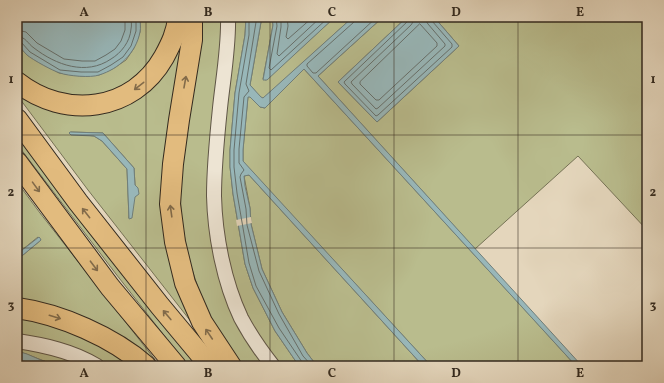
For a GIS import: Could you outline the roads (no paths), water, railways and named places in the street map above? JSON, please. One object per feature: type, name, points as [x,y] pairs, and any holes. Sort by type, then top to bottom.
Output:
[{"type":"highway","points":[[17,82],[33,94],[49,101],[65,105],[94,105],[124,96],[138,87],[159,66],[173,39],[178,17]]},
{"type":"highway","points":[[192,17],[192,40],[173,164],[170,204],[175,242],[185,283],[202,322],[231,366]]},
{"type":"highway","points":[[17,119],[78,202],[160,306],[210,366]]},
{"type":"highway","points":[[17,162],[110,287],[176,366]]},
{"type":"highway","points":[[17,308],[58,317],[95,332],[135,356],[146,366]]},
{"type":"street","points":[[228,17],[228,36],[215,168],[214,197],[217,225],[228,284],[235,303],[248,331],[273,366]]},
{"type":"street","points":[[17,341],[58,350],[77,356],[97,366]]},
{"type":"water","points":[[17,17],[140,17],[140,30],[138,40],[131,53],[113,69],[95,76],[74,76],[53,70],[27,55],[17,44]]},
{"type":"water","points":[[246,17],[260,17],[261,22],[250,85],[263,98],[353,17],[383,17],[318,76],[582,366],[576,366],[304,69],[265,108],[260,107],[250,97],[248,97],[243,161],[431,366],[423,366],[249,175],[244,176],[250,208],[251,224],[262,269],[282,312],[307,353],[317,366],[299,366],[275,331],[253,288],[245,264],[233,194],[230,150],[235,93],[245,35]]},
{"type":"water","points":[[272,17],[335,17],[267,80],[263,80],[273,25]]},
{"type":"water","points":[[407,17],[434,17],[459,46],[377,122],[338,82]]},
{"type":"water","points":[[69,133],[103,133],[134,168],[135,185],[138,188],[139,194],[135,197],[132,218],[129,219],[127,169],[102,141],[94,136],[71,135]]},
{"type":"water","points":[[39,237],[41,240],[17,260],[17,254]]},
{"type":"water","points":[[17,351],[60,366],[41,366],[34,363],[17,360]]}]
